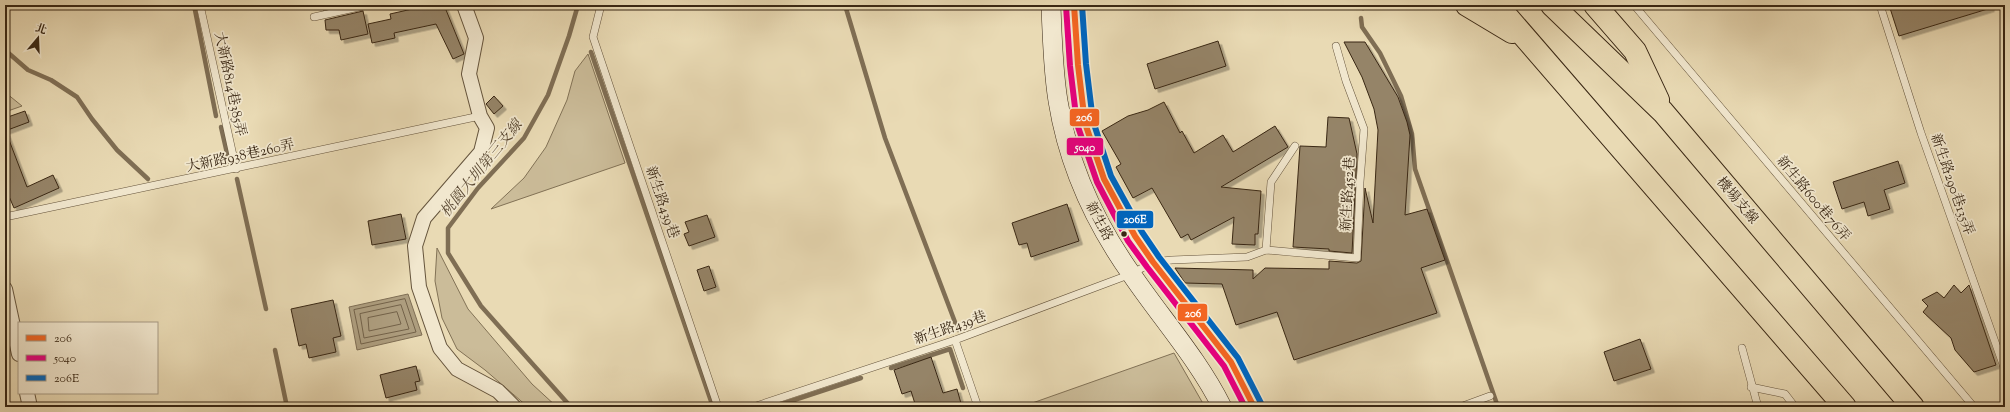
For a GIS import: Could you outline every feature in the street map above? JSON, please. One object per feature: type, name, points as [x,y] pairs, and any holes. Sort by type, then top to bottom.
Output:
[{"type":"highway","points":[[1467,5],[1530,43]]},
{"type":"highway","points":[[1497,5],[1845,407]]},
{"type":"highway","name":"機場支線","points":[[1552,5],[1663,112],[1913,407]]},
{"type":"highway","points":[[1595,5],[1635,52],[1663,112]]},
{"type":"main road","name":"新生路","points":[[1051,5],[1058,101],[1071,160],[1097,221],[1131,274],[1208,379],[1222,407]]},
{"type":"main road","name":"新生路","points":[[1074,5],[1078,66],[1085,123],[1104,179],[1135,236],[1153,262],[1231,362],[1254,407]]},
{"type":"street","points":[[464,5],[476,38],[469,74],[480,116],[487,128],[480,152],[424,218],[415,246],[419,287],[440,348],[457,369],[498,391],[514,407]]},
{"type":"street","points":[[5,289],[18,349]]},
{"type":"street","points":[[27,394],[30,407]]},
{"type":"lane","name":"大新路814巷385弄","points":[[200,5],[236,169]]},
{"type":"lane","points":[[314,17],[368,5]]},
{"type":"lane","name":"新生路439巷","points":[[601,5],[593,36],[718,407]]},
{"type":"lane","name":"新生路600巷76弄","points":[[1634,5],[1974,407]]},
{"type":"lane","name":"新生路290巷135弄","points":[[1880,5],[1921,133],[2005,370]]},
{"type":"lane","name":"新生路452巷","points":[[1153,262],[1247,258],[1266,250],[1357,258],[1364,129],[1346,81],[1336,46]]},
{"type":"lane","name":"大新路938巷260弄","points":[[5,217],[480,116]]},
{"type":"lane","points":[[1266,250],[1271,182],[1295,146]]},
{"type":"lane","name":"新生路439巷","points":[[753,407],[955,340],[1131,274],[1153,262]]},
{"type":"lane","points":[[955,340],[978,407]]},
{"type":"lane","points":[[1742,348],[1751,387],[1758,407]]},
{"type":"lane","points":[[1751,387],[1784,394],[1795,407]]},
{"type":"lane","points":[[1460,407],[1490,396]]},
{"type":"shaded area","points":[[588,54],[625,163],[491,209],[524,178],[546,147],[567,100],[575,71]]},
{"type":"shaded area","points":[[6,93],[22,106],[5,112]]},
{"type":"shaded area","points":[[437,248],[468,309],[532,384],[557,407],[528,407],[485,370],[457,349],[442,318],[435,281]]},
{"type":"shaded area","points":[[1174,353],[1205,407],[1021,407]]},
{"type":"water","points":[[408,294],[422,335],[357,350],[349,307]]},
{"type":"building","points":[[322,5],[345,5],[323,10]]},
{"type":"building","points":[[430,5],[444,5],[464,54],[453,59],[436,24],[394,33],[395,38],[372,43],[368,24],[391,19],[390,14]]},
{"type":"building","points":[[1889,5],[1990,5],[1991,8],[1899,36]]},
{"type":"building","points":[[363,11],[368,34],[341,40],[339,30],[326,30],[325,20]]},
{"type":"building","points":[[1218,41],[1226,66],[1155,89],[1147,64]]},
{"type":"building","points":[[1344,42],[1365,42],[1398,97],[1407,122],[1410,135],[1405,215],[1427,209],[1445,260],[1421,268],[1437,313],[1294,360],[1277,312],[1236,325],[1222,284],[1185,283],[1175,268],[1253,270],[1253,279],[1265,268],[1329,269],[1329,261],[1357,263],[1361,261],[1365,188],[1373,223],[1378,130],[1374,109],[1362,77]]},
{"type":"building","points":[[494,96],[503,106],[494,114],[486,104]]},
{"type":"building","points":[[1164,102],[1180,133],[1182,131],[1194,153],[1223,135],[1233,152],[1275,126],[1288,147],[1221,187],[1261,191],[1258,234],[1255,234],[1255,245],[1232,244],[1234,217],[1191,240],[1188,234],[1181,238],[1152,188],[1133,198],[1116,167],[1121,164],[1102,131],[1128,116],[1148,110]]},
{"type":"building","points":[[25,111],[29,122],[5,131],[5,118]]},
{"type":"building","points":[[1328,117],[1349,118],[1357,154],[1352,253],[1329,251],[1329,249],[1293,247],[1300,146],[1326,147]]},
{"type":"building","points":[[6,132],[27,187],[53,175],[59,188],[14,208],[5,187]]},
{"type":"building","points":[[1898,161],[1905,183],[1884,190],[1890,209],[1868,216],[1864,202],[1842,209],[1833,182]]},
{"type":"building","points":[[1067,204],[1079,241],[1031,257],[1027,243],[1019,245],[1012,223]]},
{"type":"building","points":[[401,214],[406,239],[372,245],[368,221]]},
{"type":"building","points":[[707,215],[715,237],[689,246],[684,234],[689,232],[685,222]]},
{"type":"building","points":[[709,266],[716,287],[704,291],[697,270]]},
{"type":"building","points":[[1954,285],[1961,293],[1969,285],[1996,365],[1974,372],[1955,350],[1951,338],[1923,312],[1928,306],[1922,300],[1937,292],[1944,298]]},
{"type":"building","points":[[333,300],[341,336],[333,338],[336,352],[309,358],[306,344],[299,346],[291,309]]},
{"type":"building","points":[[1640,339],[1651,369],[1614,381],[1604,352]]},
{"type":"building","points":[[931,357],[943,393],[957,389],[962,407],[916,407],[911,391],[902,394],[894,370]]},
{"type":"building","points":[[416,366],[420,381],[415,382],[417,390],[386,398],[380,375]]},
{"type":"waterway","points":[[194,5],[216,116]]},
{"type":"waterway","name":"桃園大圳第三支線","points":[[571,407],[481,306],[448,253],[448,228],[478,188],[524,138],[548,95],[569,36],[578,5]]},
{"type":"waterway","points":[[845,5],[885,138],[958,330]]},
{"type":"waterway","points":[[1361,18],[1362,27],[1380,53],[1401,96],[1412,134],[1415,169],[1498,407]]},
{"type":"waterway","points":[[5,50],[28,70],[51,80],[77,97],[92,119],[117,150],[148,179]]},
{"type":"waterway","points":[[591,52],[713,407]]},
{"type":"waterway","points":[[221,127],[229,162]]},
{"type":"waterway","points":[[237,179],[266,309]]},
{"type":"waterway","points":[[891,368],[950,349],[963,388]]},
{"type":"waterway","points":[[275,350],[287,407]]},
{"type":"waterway","points":[[773,407],[861,378]]},
{"type":"transit line","name":"206","points":[[1074,5],[1078,65],[1085,123],[1104,179],[1135,236],[1153,262],[1231,362],[1254,407]]},
{"type":"transit line","name":"206E","points":[[1082,5],[1086,64],[1093,121],[1111,176],[1142,232],[1159,257],[1238,358],[1261,403]]},
{"type":"transit line","name":"5040","points":[[1066,6],[1070,66],[1077,124],[1097,182],[1128,241],[1224,366],[1245,407]]}]
